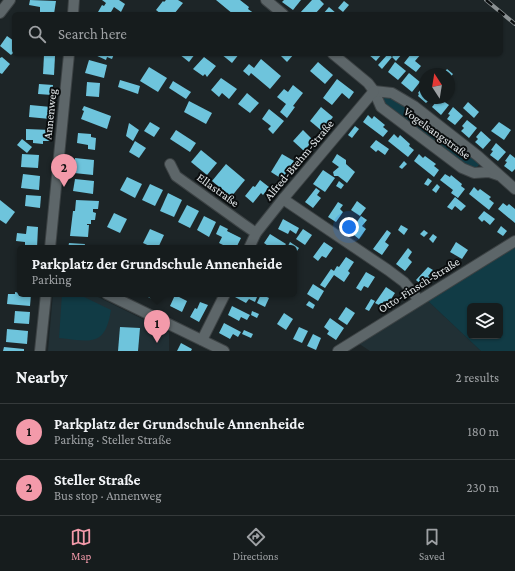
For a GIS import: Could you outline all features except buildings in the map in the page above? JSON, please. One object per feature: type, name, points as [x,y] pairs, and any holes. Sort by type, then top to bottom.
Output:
[{"type":"street","points":[[0,13],[10,0]]},
{"type":"street","points":[[73,12],[74,0]]},
{"type":"street","points":[[266,0],[281,12]]},
{"type":"street","name":"Annenweg","points":[[50,245],[69,56]]},
{"type":"street","name":"Vogelsangstraße","points":[[335,56],[368,83],[374,90],[381,108],[462,168],[474,173],[489,172],[498,175]]},
{"type":"street","name":"Vogelsangstraße","points":[[374,90],[392,92],[414,106],[478,156],[515,190]]},
{"type":"street","name":"Alfred-Brehm-Straße","points":[[250,245],[256,233],[283,199],[374,90]]},
{"type":"street","name":"Ellastraße","points":[[170,164],[176,176],[256,233]]},
{"type":"street","points":[[283,199],[388,270],[404,282],[418,300]]},
{"type":"street","name":"Otto-Finsch-Straße","points":[[338,351],[515,241]]},
{"type":"street","points":[[40,351],[46,297]]},
{"type":"street","points":[[113,297],[224,351]]},
{"type":"street","points":[[202,340],[224,297]]},
{"type":"shaded area","points":[[387,95],[419,114],[478,160],[479,165],[475,169],[471,170],[382,101]]},
{"type":"shaded area","points":[[515,247],[515,351],[481,351],[468,339],[503,339],[503,303],[467,303],[467,338],[428,301]]},
{"type":"shaded area","points":[[53,297],[98,297],[169,332],[169,351],[48,351]]},
{"type":"shaded area","points":[[62,297],[84,297],[111,310],[105,331],[100,336],[87,340],[59,338]]},
{"type":"shaded area","points":[[428,301],[481,351],[370,351],[358,343]]},
{"type":"railway","points":[[486,0],[500,12]]},
{"type":"railway","points":[[503,14],[515,24]]},
{"type":"place","name":"Steller Straße","points":[[64,187]]},
{"type":"place","name":"Parkplatz der Grundschule Annenheide","points":[[157,343]]}]
